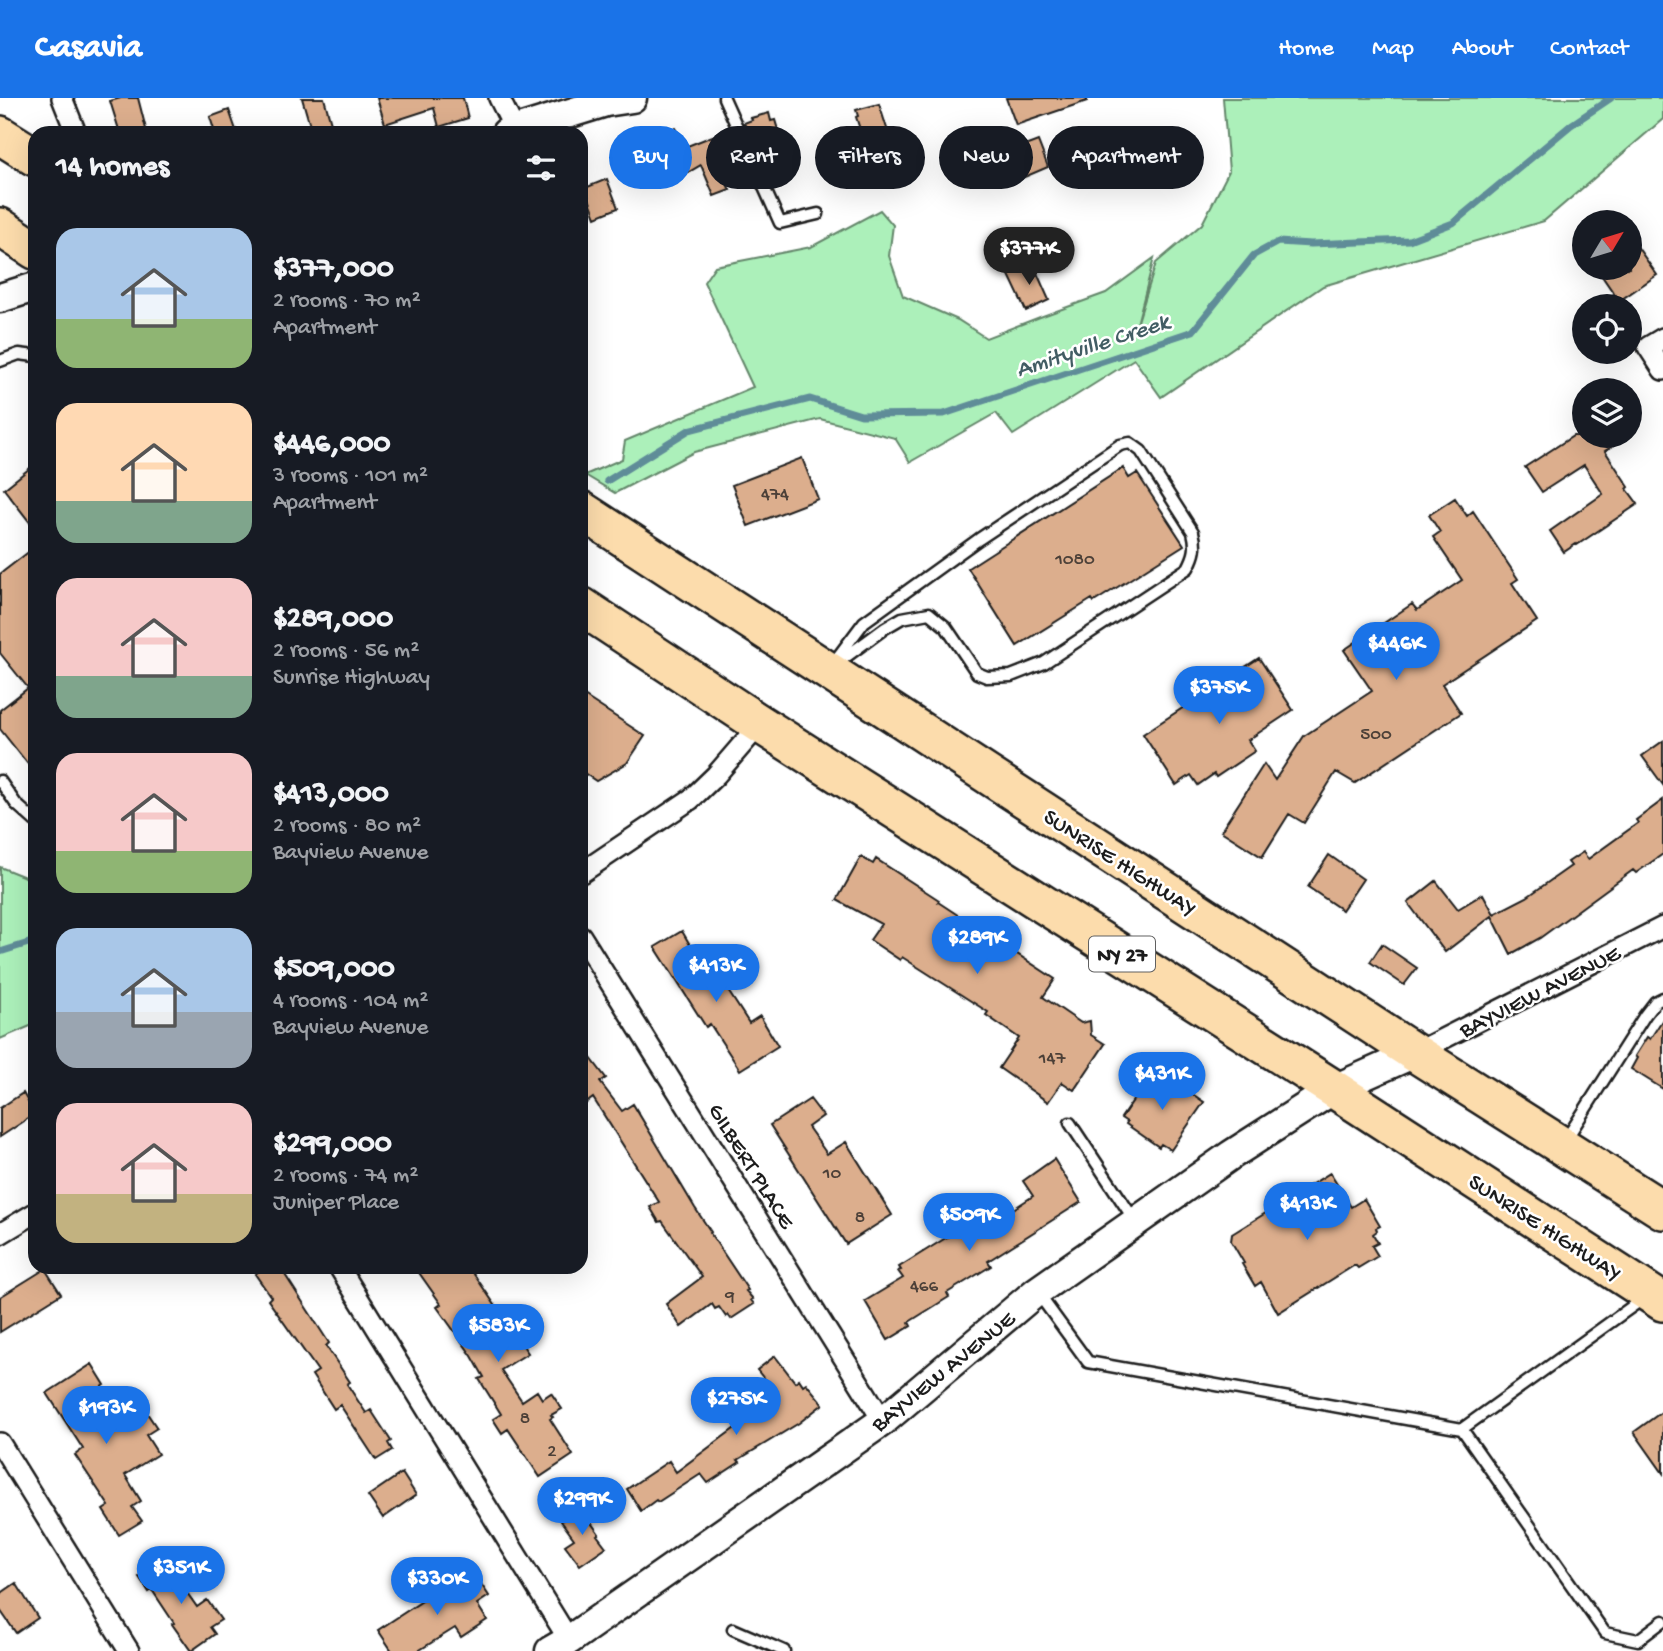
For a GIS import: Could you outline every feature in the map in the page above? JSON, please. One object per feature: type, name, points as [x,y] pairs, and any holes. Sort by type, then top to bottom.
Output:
[{"type":"highway","points":[[0,135],[28,153]]},
{"type":"highway","points":[[0,228],[28,246]]},
{"type":"highway","name":"SUNRISE HIGHWAY","points":[[588,515],[1415,1053],[1663,1210]]},
{"type":"highway","name":"SUNRISE HIGHWAY","points":[[588,611],[760,724],[1657,1298]]},
{"type":"street","points":[[62,98],[73,126]]},
{"type":"street","points":[[499,98],[509,126]]},
{"type":"street","points":[[530,126],[606,102],[632,98]]},
{"type":"street","points":[[0,298],[28,289]]},
{"type":"street","points":[[1663,338],[1648,346],[1663,370]]},
{"type":"street","points":[[588,868],[691,799],[716,775],[760,724]]},
{"type":"street","name":"BAYVIEW AVENUE","points":[[559,1646],[883,1420],[1036,1292],[1231,1155],[1334,1089],[1415,1053],[1663,928]]},
{"type":"street","name":"GILBERT PLACE","points":[[588,947],[883,1420]]},
{"type":"street","points":[[0,1234],[28,1217]]},
{"type":"street","points":[[343,1274],[559,1646]]},
{"type":"street","points":[[0,1443],[130,1651]]},
{"type":"lane","points":[[724,98],[780,223],[818,214]]},
{"type":"lane","points":[[0,361],[19,355],[28,356]]},
{"type":"lane","points":[[1129,443],[1141,451],[1193,532],[1196,544],[1194,557],[1188,568],[1044,663],[1011,676],[987,677],[976,673],[946,627],[929,613],[902,618],[828,670],[864,622],[979,539],[1121,445],[1129,443]]},
{"type":"lane","points":[[0,781],[16,804],[28,815]]},
{"type":"lane","points":[[1563,1145],[1645,1015],[1655,1002],[1663,998]]},
{"type":"lane","points":[[1070,1123],[1136,1222]]},
{"type":"lane","points":[[1036,1292],[1088,1362],[1462,1429],[1657,1298]]},
{"type":"lane","points":[[1462,1429],[1605,1633],[1638,1640],[1663,1621]]},
{"type":"lane","points":[[733,1629],[784,1651]]},
{"type":"green space","points":[[1223,98],[1663,98],[1663,119],[1544,221],[1323,286],[1161,397],[1134,359],[1013,435],[996,413],[910,462],[895,438],[820,419],[694,452],[615,493],[588,477],[588,474],[622,459],[625,441],[753,387],[704,282],[715,266],[811,247],[880,210],[893,225],[889,256],[903,296],[958,320],[986,338],[1106,293],[1154,258],[1136,328],[1156,263],[1202,224],[1229,171]]},
{"type":"green space","points":[[0,867],[28,878],[28,1027],[0,1039]]},
{"type":"building","points":[[138,98],[145,126],[118,126],[110,101]]},
{"type":"building","points":[[302,98],[324,98],[331,123],[310,126]]},
{"type":"building","points":[[377,98],[463,98],[468,118],[439,126],[434,108],[385,124]]},
{"type":"building","points":[[1006,98],[1087,98],[1087,101],[1016,125]]},
{"type":"building","points":[[879,104],[886,126],[859,126],[856,110]]},
{"type":"building","points":[[229,110],[235,126],[213,126],[210,117]]},
{"type":"building","points":[[769,113],[771,121],[775,120],[777,126],[745,126],[744,123],[752,120],[751,118]]},
{"type":"building","points":[[706,139],[706,177],[701,165],[692,170],[692,144]]},
{"type":"building","points":[[1038,141],[1047,167],[1033,173],[1033,143]]},
{"type":"building","points":[[607,179],[618,208],[596,217],[588,196],[588,187]]},
{"type":"building","points":[[711,189],[730,190],[714,196]]},
{"type":"building","points":[[1642,254],[1657,275],[1629,294],[1614,294],[1605,280],[1642,280]]},
{"type":"building","points":[[1033,264],[1049,300],[1026,311],[1009,275]]},
{"type":"building","points":[[1572,437],[1572,448],[1609,448],[1605,451],[1638,504],[1564,552],[1550,531],[1603,494],[1584,465],[1542,492],[1525,467]]},
{"type":"building","points":[[802,458],[818,499],[748,526],[732,485]]},
{"type":"building","points":[[1123,468],[1129,478],[1137,473],[1184,545],[1094,602],[1092,599],[1017,646],[968,568]]},
{"type":"building","points":[[28,470],[28,520],[4,489]]},
{"type":"building","points":[[1455,498],[1467,516],[1473,511],[1518,579],[1512,583],[1537,621],[1442,684],[1461,713],[1355,783],[1336,772],[1304,823],[1289,814],[1262,857],[1221,831],[1264,764],[1275,780],[1304,736],[1372,691],[1344,650],[1412,604],[1417,610],[1462,580],[1433,537],[1440,532],[1429,515]]},
{"type":"building","points":[[28,552],[28,688],[0,653],[0,574]]},
{"type":"building","points":[[1259,658],[1293,710],[1248,740],[1255,751],[1216,777],[1214,774],[1198,785],[1191,775],[1176,785],[1143,734]]},
{"type":"building","points":[[28,688],[28,764],[0,729],[0,710]]},
{"type":"building","points":[[588,699],[645,736],[627,763],[596,781],[588,776]]},
{"type":"building","points":[[1663,741],[1663,785],[1642,756]]},
{"type":"building","points":[[1663,800],[1663,854],[1636,873],[1633,870],[1540,938],[1511,954],[1492,916],[1445,952],[1408,903],[1436,881],[1458,909],[1483,894],[1494,914],[1527,897],[1571,866],[1568,862],[1583,852],[1588,859],[1638,823],[1636,820]]},
{"type":"building","points":[[1329,855],[1363,879],[1342,910],[1308,887]]},
{"type":"building","points":[[861,857],[873,864],[876,859],[1055,979],[1043,997],[1081,1023],[1090,1021],[1091,1035],[1105,1044],[1074,1090],[1062,1082],[1048,1102],[999,1068],[1019,1038],[986,1015],[988,1012],[902,957],[900,960],[870,940],[881,924],[837,900]]},
{"type":"building","points":[[682,931],[715,988],[723,983],[749,1023],[760,1016],[778,1046],[740,1070],[710,1024],[706,1027],[655,947]]},
{"type":"building","points":[[1382,944],[1417,968],[1404,985],[1370,962]]},
{"type":"building","points":[[1663,1019],[1663,1089],[1631,1069],[1637,1058],[1635,1056],[1647,1037],[1650,1039]]},
{"type":"building","points":[[588,1054],[606,1078],[600,1082],[622,1111],[633,1104],[710,1233],[748,1290],[746,1291],[754,1304],[731,1319],[712,1304],[681,1327],[666,1304],[702,1277],[662,1221],[659,1222],[650,1207],[659,1202],[593,1098],[588,1102]]},
{"type":"building","points":[[1151,1074],[1178,1093],[1182,1087],[1204,1102],[1171,1150],[1161,1144],[1159,1147],[1121,1118]]},
{"type":"building","points":[[23,1093],[28,1102],[28,1119],[0,1137],[0,1108]]},
{"type":"building","points":[[810,1099],[823,1116],[808,1127],[827,1154],[846,1142],[892,1215],[846,1244],[770,1125]]},
{"type":"building","points":[[1054,1159],[1081,1202],[988,1261],[991,1266],[947,1293],[949,1297],[909,1322],[911,1326],[888,1340],[865,1301],[903,1278],[898,1271],[901,1270],[899,1267],[965,1226],[972,1236],[1033,1196],[1023,1181]]},
{"type":"building","points":[[1330,1173],[1351,1207],[1364,1199],[1380,1226],[1373,1234],[1378,1243],[1372,1246],[1378,1256],[1358,1268],[1355,1265],[1278,1313],[1261,1282],[1255,1286],[1242,1264],[1244,1263],[1231,1241],[1232,1234]]},
{"type":"building","points":[[37,1274],[48,1274],[61,1294],[0,1332],[0,1297]]},
{"type":"building","points":[[255,1274],[285,1274],[329,1343],[326,1346],[350,1382],[347,1384],[366,1413],[371,1410],[391,1441],[388,1443],[392,1450],[376,1460],[340,1405],[334,1409],[312,1375],[318,1371],[268,1300],[271,1297]]},
{"type":"building","points":[[420,1274],[474,1274],[528,1353],[501,1370],[522,1401],[537,1391],[542,1399],[551,1393],[562,1409],[551,1415],[553,1417],[550,1419],[573,1455],[540,1477],[508,1429],[502,1433],[493,1419],[501,1414],[479,1379],[484,1377],[472,1356],[437,1307],[441,1304]]},
{"type":"building","points":[[775,1356],[795,1382],[799,1379],[803,1385],[806,1383],[823,1404],[708,1483],[701,1474],[641,1511],[627,1489],[669,1461],[676,1472],[739,1425],[736,1421],[777,1395],[757,1370]]},
{"type":"building","points":[[92,1364],[105,1385],[88,1396],[111,1431],[145,1410],[157,1428],[146,1435],[158,1454],[125,1475],[141,1501],[132,1507],[142,1521],[119,1535],[103,1510],[109,1506],[75,1455],[83,1449],[47,1393]]},
{"type":"building","points":[[1663,1411],[1663,1473],[1634,1432]]},
{"type":"building","points":[[402,1473],[416,1495],[383,1518],[368,1496]]},
{"type":"building","points":[[580,1507],[606,1547],[580,1565],[565,1545],[574,1539],[561,1521]]},
{"type":"building","points":[[164,1560],[197,1607],[207,1600],[221,1620],[210,1627],[215,1634],[191,1651],[152,1590],[149,1592],[139,1577]]},
{"type":"building","points":[[459,1577],[465,1586],[477,1578],[489,1596],[477,1604],[487,1620],[461,1637],[455,1628],[418,1651],[392,1651],[378,1630]]},
{"type":"building","points":[[16,1583],[38,1618],[16,1633],[0,1610],[0,1594]]},
{"type":"waterway","name":"Amityville Creek","points":[[607,481],[689,430],[810,399],[861,415],[944,414],[1193,331],[1254,255],[1278,242],[1311,244],[1409,240],[1453,223],[1571,125],[1611,98]]},
{"type":"waterway","name":"Amityville Creek","points":[[0,952],[28,943]]}]
